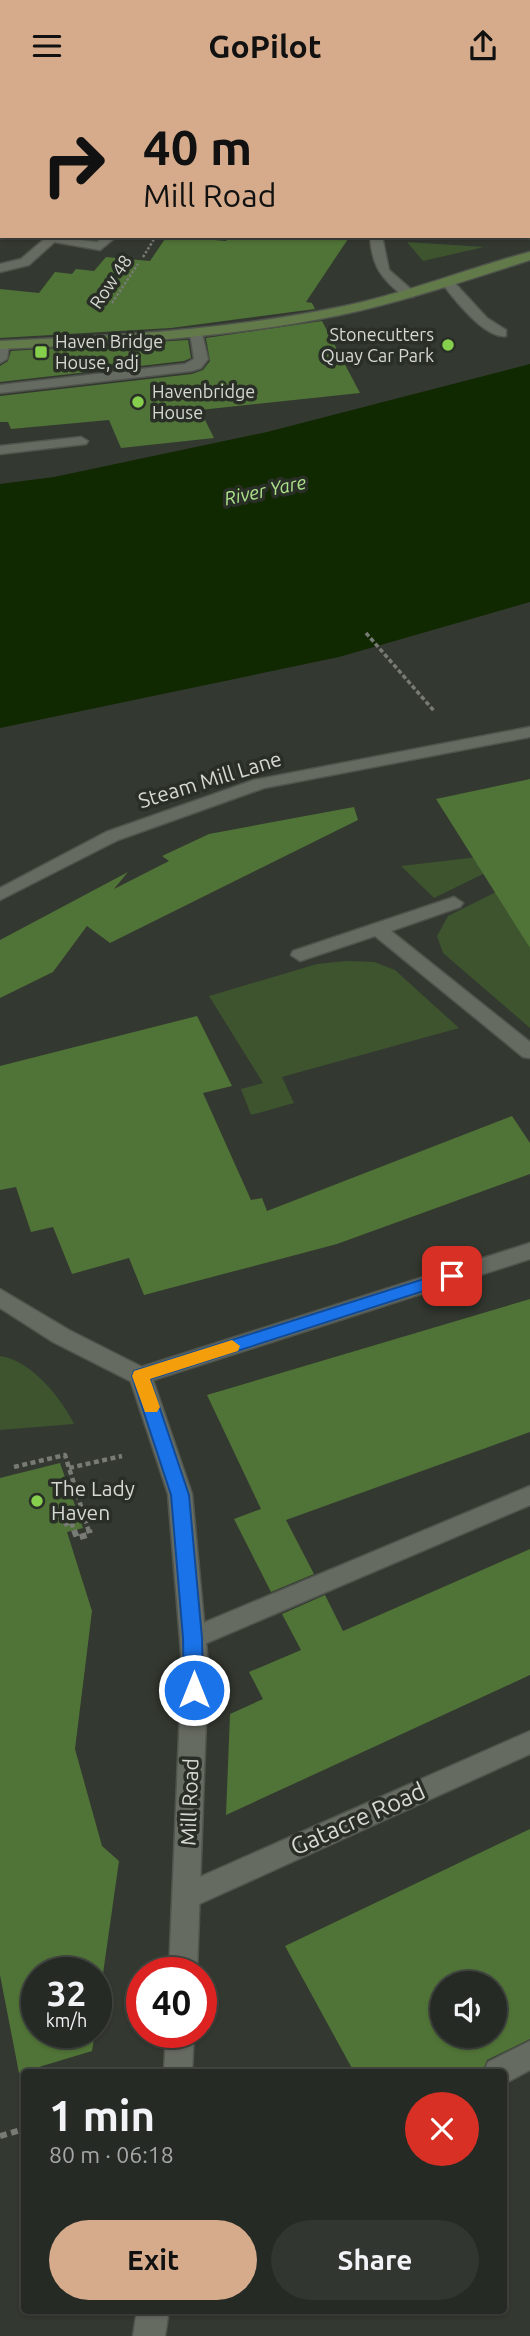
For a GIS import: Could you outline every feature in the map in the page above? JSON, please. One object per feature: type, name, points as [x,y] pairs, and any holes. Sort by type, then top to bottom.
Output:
[{"type":"main road","points":[[1,350],[196,333],[316,316],[409,294],[530,256]]},
{"type":"main road","points":[[475,274],[530,266]]},
{"type":"street","points":[[0,268],[25,262],[53,238]]},
{"type":"street","points":[[59,238],[100,246],[109,238]]},
{"type":"street","points":[[376,238],[377,260],[385,277],[409,294]]},
{"type":"street","points":[[448,283],[482,321],[502,333]]},
{"type":"street","points":[[0,389],[187,368],[196,365],[201,359],[196,333]]},
{"type":"street","points":[[0,450],[80,441]]},
{"type":"street","name":"Steam Mill Lane","points":[[0,895],[112,836],[260,784],[530,732]]},
{"type":"street","points":[[300,955],[454,903]]},
{"type":"street","points":[[378,929],[530,1052]]},
{"type":"street","points":[[0,1297],[61,1336],[140,1376],[530,1251]]},
{"type":"street","name":"Mill Road","points":[[140,1376],[180,1495],[195,1664],[184,1957]]},
{"type":"street","points":[[193,1638],[530,1495]]},
{"type":"street","name":"Gatacre Road","points":[[187,1896],[530,1742]]},
{"type":"street","points":[[178,2069],[179,2048]]},
{"type":"street","points":[[504,2069],[530,2055]]},
{"type":"street","points":[[149,2336],[152,2314]]},
{"type":"path","name":"Row 48","points":[[86,342],[155,238]]},
{"type":"path","points":[[366,633],[463,745]]},
{"type":"path","points":[[69,1468],[164,1447]]},
{"type":"path","points":[[14,1467],[65,1455],[90,1534],[77,1538],[71,1523],[64,1525]]},
{"type":"path","points":[[0,2136],[21,2130]]},
{"type":"shaded area","points":[[407,242],[484,247],[423,261]]},
{"type":"shaded area","points":[[478,857],[483,874],[434,898],[401,866]]},
{"type":"shaded area","points":[[498,891],[530,948],[530,1028],[443,953],[437,936],[448,916]]},
{"type":"shaded area","points":[[374,962],[395,970],[459,1028],[282,1077],[294,1103],[251,1115],[241,1089],[263,1083],[209,996],[317,964]]},
{"type":"shaded area","points":[[0,1356],[12,1359],[34,1372],[53,1392],[74,1424],[0,1430]]},
{"type":"water","name":"River Yare","points":[[530,364],[530,602],[339,657],[0,728],[0,484],[54,477],[267,432]]},
{"type":"building","points":[[166,238],[226,241],[228,238],[349,238],[306,302],[312,303],[315,309],[171,328],[0,338],[0,289],[39,293],[55,272],[72,274],[76,269],[94,271],[106,257],[150,261]]},
{"type":"building","name":"Havenbridge House","points":[[322,321],[360,393],[200,410],[214,438],[121,448],[109,420],[11,429],[8,422],[0,422],[0,396],[192,374],[203,370],[210,361],[206,338]]},
{"type":"building","points":[[188,340],[191,358],[184,361],[0,382],[0,366],[8,361],[11,351]]},
{"type":"building","points":[[530,779],[530,948],[436,799]]},
{"type":"building","points":[[354,807],[358,820],[110,943],[87,926],[53,972],[0,998],[0,940],[128,872],[114,889],[169,861],[162,856],[209,834]]},
{"type":"building","points":[[197,1016],[232,1086],[203,1093],[251,1200],[262,1198],[267,1211],[512,1116],[530,1143],[530,1174],[337,1244],[144,1295],[129,1258],[72,1274],[53,1227],[31,1232],[16,1187],[0,1190],[0,1066]]},
{"type":"building","points":[[530,1299],[530,1432],[286,1520],[314,1574],[271,1592],[234,1519],[261,1509],[207,1395]]},
{"type":"building","points":[[60,1463],[83,1528],[67,1532],[92,1611],[75,1749],[102,1846],[119,1861],[105,1957],[21,1957],[21,2048],[92,2048],[92,2051],[32,2069],[21,2069],[19,2073],[0,1975],[0,1478]]},
{"type":"building","points":[[530,1549],[530,1675],[226,1815],[230,1714],[263,1699],[249,1672],[301,1650],[282,1614],[325,1595],[343,1631]]},
{"type":"building","points":[[530,1829],[530,2039],[487,2060],[483,2069],[352,2069],[285,1946]]},
{"type":"slow traffic","points":[[151,1407],[140,1376],[232,1346]]},
{"type":"place","name":"Stonecutters Quay Car Park","points":[[448,345]]},
{"type":"place","name":"Haven Bridge House, adj","points":[[41,352]]},
{"type":"place","name":"Havenbridge House","points":[[138,402]]},
{"type":"place","name":"The Lady Haven","points":[[37,1501]]},
{"type":"route","points":[[194,1690],[195,1664],[180,1495],[140,1376],[452,1276]]}]
